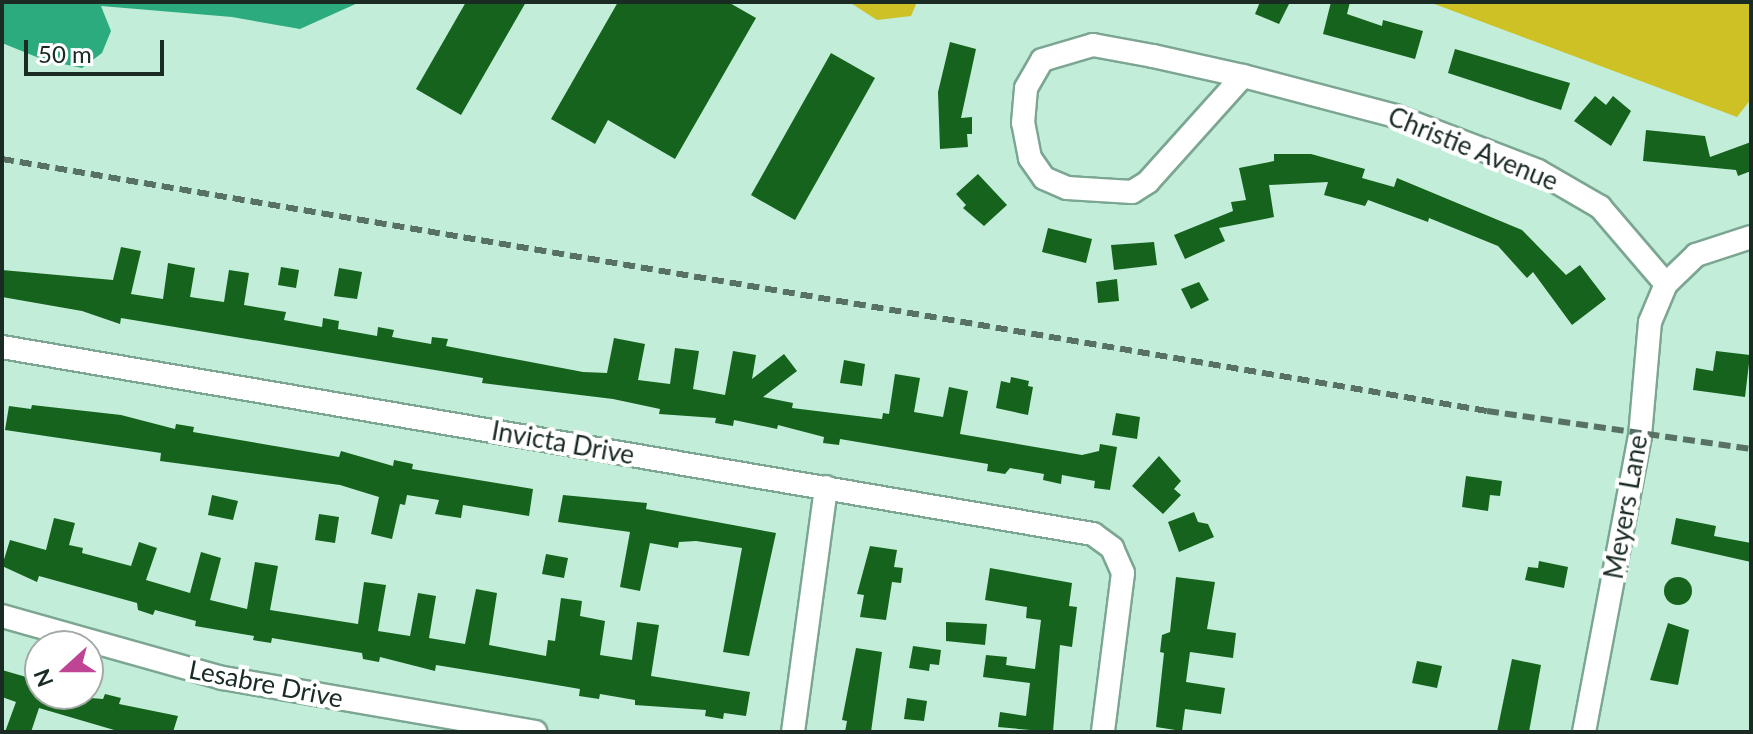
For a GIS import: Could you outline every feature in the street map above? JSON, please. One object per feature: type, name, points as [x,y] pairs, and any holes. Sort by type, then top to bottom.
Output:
[{"type":"street","name":"Christie Avenue","points":[[1243,76],[1148,182],[1132,192],[1067,188],[1044,178],[1030,158],[1023,123],[1026,88],[1042,60],[1093,45],[1243,76],[1395,116],[1565,184],[1626,232],[1666,284]]},
{"type":"street","points":[[1666,284],[1696,255],[1751,237]]},
{"type":"street","name":"Meyers Lane","points":[[1584,732],[1636,461],[1648,331],[1666,284]]},
{"type":"street","name":"Invicta Drive","points":[[2,347],[1083,531],[1100,537],[1117,554],[1123,573],[1103,732]]},
{"type":"street","points":[[793,732],[826,487]]},
{"type":"street","name":"Lesabre Drive","points":[[2,616],[223,678],[535,732]]},
{"type":"shaded area","points":[[2,2],[360,2],[300,29],[232,17],[101,6],[111,31],[102,53],[82,68],[44,60],[2,43]]},
{"type":"shaded area","points":[[849,2],[917,2],[911,16],[877,20]]},
{"type":"shaded area","points":[[1429,2],[1751,2],[1751,99],[1737,117]]},
{"type":"building","points":[[466,2],[526,2],[461,115],[416,89]]},
{"type":"building","points":[[618,2],[728,2],[756,18],[675,159],[608,120],[595,144],[551,119]]},
{"type":"building","points":[[1260,2],[1290,2],[1279,24],[1255,14]]},
{"type":"building","points":[[1331,2],[1350,2],[1347,14],[1382,26],[1383,20],[1423,31],[1415,59],[1323,34]]},
{"type":"building","points":[[950,42],[976,49],[961,118],[972,117],[972,134],[967,134],[968,147],[940,149],[938,92]]},
{"type":"building","points":[[1455,49],[1570,83],[1561,110],[1448,73]]},
{"type":"building","points":[[831,53],[875,78],[795,220],[751,195]]},
{"type":"building","points":[[1595,96],[1606,105],[1613,96],[1631,111],[1611,146],[1574,121]]},
{"type":"building","points":[[1646,130],[1705,136],[1710,157],[1751,142],[1751,171],[1738,176],[1736,170],[1643,161]]},
{"type":"building","points":[[1274,154],[1311,154],[1365,169],[1362,178],[1394,187],[1397,178],[1522,230],[1566,275],[1580,265],[1606,299],[1572,325],[1533,272],[1527,278],[1498,246],[1429,218],[1428,222],[1368,200],[1365,206],[1324,195],[1328,182],[1269,185],[1274,217],[1219,228],[1225,241],[1185,259],[1174,235],[1233,211],[1231,202],[1246,200],[1239,168],[1274,161]]},
{"type":"building","points":[[978,174],[1007,205],[984,226],[963,208],[966,205],[956,194]]},
{"type":"building","points":[[1048,228],[1092,239],[1086,263],[1042,252]]},
{"type":"building","points":[[1154,242],[1157,265],[1114,270],[1111,245]]},
{"type":"building","points":[[121,247],[141,251],[131,294],[163,299],[168,263],[195,268],[190,297],[224,302],[229,270],[249,273],[244,305],[286,312],[284,320],[322,327],[323,318],[339,321],[338,329],[377,336],[378,327],[394,330],[392,337],[431,344],[432,337],[448,339],[446,346],[583,372],[607,373],[614,338],[645,344],[638,380],[670,384],[675,348],[699,351],[693,389],[725,395],[733,351],[756,355],[752,379],[784,354],[797,371],[763,397],[793,403],[792,408],[882,419],[883,413],[889,414],[895,374],[920,378],[914,412],[943,417],[949,387],[968,391],[960,434],[1082,455],[1099,451],[1100,444],[1117,447],[1110,490],[1094,488],[1095,481],[1062,475],[1061,484],[1043,480],[1044,474],[1010,468],[1005,474],[987,471],[988,464],[840,439],[839,445],[823,443],[824,437],[778,425],[777,429],[734,420],[733,426],[715,423],[716,418],[659,414],[660,409],[613,399],[482,383],[483,378],[121,318],[120,324],[82,311],[2,297],[2,270],[113,280]]},
{"type":"building","points":[[281,267],[299,270],[296,288],[278,285]]},
{"type":"building","points":[[339,268],[362,272],[357,299],[334,296]]},
{"type":"building","points":[[1117,279],[1119,301],[1098,303],[1096,282]]},
{"type":"building","points":[[1199,282],[1209,300],[1191,309],[1181,289]]},
{"type":"building","points":[[1716,351],[1750,355],[1745,397],[1693,390],[1696,368],[1713,371]]},
{"type":"building","points":[[844,360],[865,364],[862,386],[840,383]]},
{"type":"building","points":[[1011,377],[1029,381],[1028,386],[1033,387],[1028,415],[996,408],[1001,381],[1010,383]]},
{"type":"building","points":[[32,405],[121,415],[175,429],[176,424],[194,427],[193,432],[339,457],[341,451],[393,466],[394,460],[413,464],[412,469],[533,489],[529,516],[463,505],[461,518],[435,514],[439,500],[407,495],[405,505],[400,504],[392,539],[371,534],[379,497],[340,485],[160,461],[161,453],[5,430],[9,406],[31,409]]},
{"type":"building","points":[[1116,413],[1140,417],[1137,439],[1112,435]]},
{"type":"building","points":[[1159,456],[1181,481],[1174,489],[1181,495],[1163,514],[1132,486]]},
{"type":"building","points":[[1466,476],[1502,481],[1500,496],[1490,495],[1488,511],[1462,507]]},
{"type":"building","points":[[212,495],[238,501],[233,520],[208,515]]},
{"type":"building","points":[[563,495],[647,503],[646,509],[776,533],[749,656],[723,652],[742,548],[696,541],[679,542],[678,548],[650,543],[640,591],[620,587],[630,532],[558,522]]},
{"type":"building","points":[[1194,512],[1198,522],[1208,524],[1214,537],[1179,552],[1168,522]]},
{"type":"building","points":[[319,514],[339,517],[335,543],[315,540]]},
{"type":"building","points":[[54,518],[75,523],[69,545],[83,548],[82,553],[131,566],[139,542],[157,548],[146,580],[190,593],[201,552],[221,558],[210,600],[247,609],[255,562],[278,566],[270,610],[358,624],[364,582],[386,585],[378,631],[410,636],[418,593],[436,596],[429,638],[465,644],[476,589],[497,593],[489,645],[546,656],[548,640],[555,641],[561,598],[582,601],[580,616],[605,621],[600,655],[632,660],[637,622],[659,625],[651,676],[750,692],[746,716],[724,713],[723,719],[705,716],[706,710],[635,705],[635,700],[600,694],[599,699],[579,696],[580,689],[436,665],[435,671],[380,657],[379,662],[363,659],[362,653],[272,638],[271,643],[253,640],[254,636],[195,626],[196,621],[155,610],[153,615],[138,610],[137,603],[39,576],[37,582],[2,566],[10,540],[46,550]]},
{"type":"building","points":[[1676,518],[1716,526],[1714,536],[1751,543],[1751,562],[1671,544]]},
{"type":"building","points":[[870,546],[897,550],[894,567],[903,568],[901,583],[892,582],[886,620],[860,617],[864,595],[857,594]]},
{"type":"building","points":[[546,554],[568,558],[564,578],[542,574]]},
{"type":"building","points":[[1539,561],[1568,567],[1564,588],[1525,580],[1528,567],[1538,568]]},
{"type":"building","points":[[990,568],[1072,583],[1069,606],[1077,607],[1072,647],[1060,645],[1053,732],[998,727],[1000,712],[1026,716],[1030,683],[983,677],[986,655],[1007,657],[1006,665],[1035,669],[1041,620],[1026,618],[1027,607],[985,600]]},
{"type":"building","points":[[1176,577],[1215,582],[1207,629],[1236,633],[1233,658],[1190,652],[1186,682],[1225,688],[1221,714],[1185,709],[1182,731],[1156,727],[1164,653],[1160,652],[1162,635],[1170,632]]},
{"type":"building","points":[[1678,577],[1688,581],[1692,591],[1688,601],[1678,605],[1668,601],[1664,591],[1668,581]]},
{"type":"building","points":[[946,622],[987,624],[985,645],[946,641]]},
{"type":"building","points":[[1668,623],[1689,630],[1678,685],[1650,680]]},
{"type":"building","points":[[913,646],[941,650],[939,665],[930,664],[929,671],[909,668]]},
{"type":"building","points":[[856,648],[882,652],[871,732],[845,732],[847,721],[842,720]]},
{"type":"building","points":[[1512,659],[1541,665],[1529,732],[1497,732]]},
{"type":"building","points":[[1417,661],[1442,666],[1437,688],[1412,683]]},
{"type":"building","points":[[2,670],[24,676],[24,710],[38,710],[31,732],[5,732],[16,702],[2,697]]},
{"type":"building","points":[[105,694],[121,698],[119,704],[178,716],[173,732],[121,732],[46,710],[104,710]]},
{"type":"building","points":[[907,698],[927,701],[924,721],[904,719]]},
{"type":"railway","points":[[2,159],[1487,411],[1751,449]]}]
